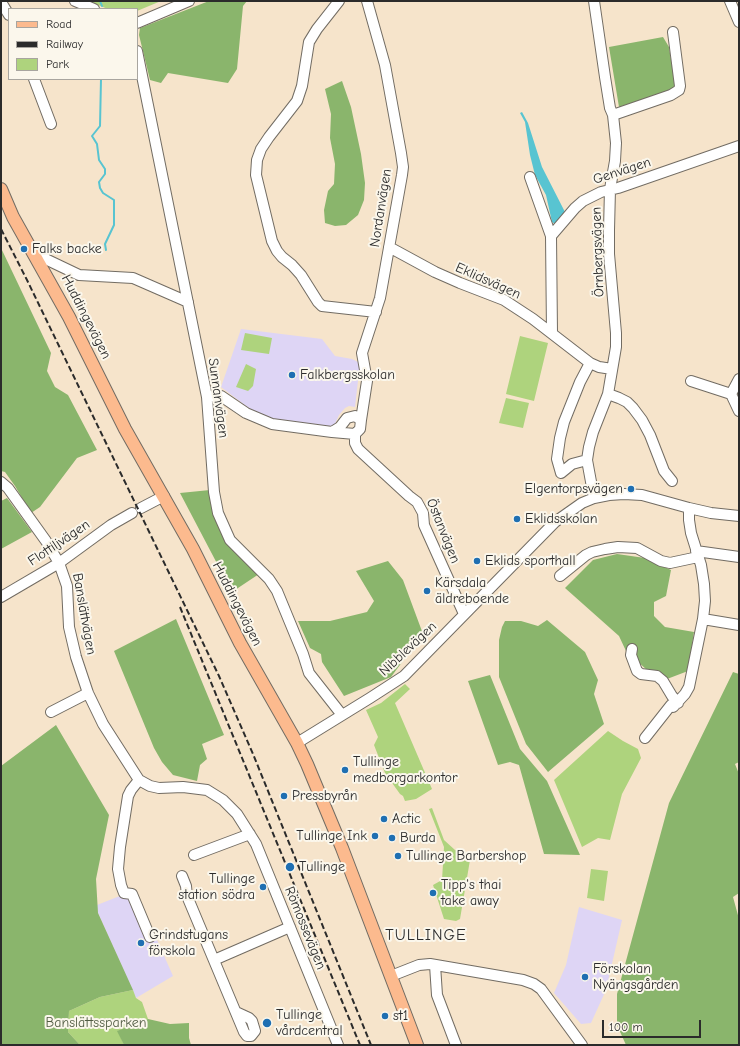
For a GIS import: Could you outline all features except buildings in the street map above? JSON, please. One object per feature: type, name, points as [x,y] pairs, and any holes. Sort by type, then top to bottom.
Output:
[{"type":"main road","name":"Huddingevägen","points":[[1,189],[13,216],[70,316],[125,429],[193,548],[240,643],[297,743],[342,848],[418,1045]]},
{"type":"street","points":[[75,1],[92,8]]},
{"type":"street","points":[[138,23],[189,1]]},
{"type":"street","points":[[339,1],[317,29],[309,42],[302,86],[297,101],[261,149],[257,160],[256,175],[272,241],[282,258],[292,265],[301,275],[318,302],[322,306],[376,312]]},
{"type":"street","name":"Nordanvägen","points":[[361,420],[367,381],[362,353],[376,312],[402,175],[401,153],[385,65],[367,1]]},
{"type":"street","name":"Örnbergsvägen","points":[[594,1],[616,143],[615,161],[610,189],[610,254],[616,347],[608,394],[593,432],[587,460],[594,498]]},
{"type":"street","points":[[730,1],[739,22]]},
{"type":"street","points":[[1,2],[8,13]]},
{"type":"street","points":[[613,116],[671,95],[679,90],[680,86],[672,32]]},
{"type":"street","name":"Sunnanvägen","points":[[138,56],[207,397],[214,492],[218,513],[224,530],[230,540],[269,579],[277,591],[301,647],[309,673],[342,715]]},
{"type":"street","points":[[34,80],[51,124]]},
{"type":"street","name":"Genvägen","points":[[551,236],[579,204],[589,198],[610,189],[625,186],[739,146]]},
{"type":"street","points":[[530,177],[551,236],[552,333]]},
{"type":"street","name":"Eklidsvägen","points":[[389,247],[435,272],[504,300],[533,319],[590,363],[599,367],[612,369]]},
{"type":"street","points":[[35,254],[80,275],[133,278],[188,302]]},
{"type":"street","points":[[587,460],[572,464],[561,473],[557,459],[564,422],[582,377],[590,363]]},
{"type":"street","points":[[731,394],[739,379]]},
{"type":"street","points":[[692,381],[731,394],[739,411]]},
{"type":"street","points":[[608,394],[627,402],[633,408],[644,425],[664,471],[672,481]]},
{"type":"street","points":[[207,397],[221,396],[246,413],[272,424],[332,432],[355,434],[360,429],[361,420],[355,416],[347,418],[340,427],[332,432]]},
{"type":"street","name":"Östanvägen","points":[[355,434],[355,443],[358,449],[417,502],[423,513],[424,525],[464,614]]},
{"type":"street","name":"Banslättvägen","points":[[1,482],[8,488],[46,541],[59,563],[67,586],[70,630],[88,693],[103,724],[139,780]]},
{"type":"street","name":"Nibblevägen","points":[[297,743],[404,676],[555,522],[582,504],[594,498],[624,494],[642,495],[711,513],[739,516]]},
{"type":"street","points":[[141,508],[164,496]]},
{"type":"street","points":[[645,738],[671,705],[673,707],[678,703],[689,687],[703,619],[705,601],[704,584],[701,565],[691,533],[689,508]]},
{"type":"street","name":"Flottiljvägen","points":[[1,597],[59,563],[111,525],[132,513]]},
{"type":"street","points":[[560,576],[592,552],[623,547],[637,548],[661,561],[670,563],[682,561],[697,554],[739,557]]},
{"type":"street","points":[[703,619],[739,625]]},
{"type":"street","points":[[632,649],[631,655],[637,671],[641,674],[657,676],[663,681],[678,703]]},
{"type":"street","points":[[51,712],[88,693]]},
{"type":"street","points":[[139,780],[128,796],[118,869],[120,885],[124,893],[132,894],[150,938]]},
{"type":"street","name":"Römossevägen","points":[[139,780],[150,786],[158,788],[190,787],[211,792],[223,800],[237,814],[256,844],[338,1045]]},
{"type":"street","points":[[194,856],[250,834]]},
{"type":"street","points":[[182,876],[186,886],[187,896],[236,1012]]},
{"type":"street","points":[[214,960],[290,927]]},
{"type":"street","points":[[391,976],[427,964],[523,980],[534,984],[545,995],[582,1045]]},
{"type":"street","points":[[435,965],[437,995],[456,1045]]},
{"type":"shaded area","name":"Falkbergsskolan","points":[[241,329],[322,339],[335,356],[352,359],[360,363],[355,407],[349,406],[345,408],[339,415],[333,428],[267,419],[254,412],[221,387]]},
{"type":"shaded area","points":[[135,890],[173,976],[136,998],[98,913],[97,905]]},
{"type":"shaded area","name":"Förskolan Nyängsgården","points":[[579,907],[622,920],[606,990],[591,1023],[581,1024],[554,993],[566,965]]},
{"type":"green space","points":[[88,1],[161,1],[138,11],[138,8],[106,8]]},
{"type":"green space","points":[[209,1],[247,1],[243,6],[237,69],[228,83],[168,73],[161,83],[150,80],[139,35],[140,28]]},
{"type":"green space","points":[[663,37],[669,47],[675,85],[673,90],[619,107],[609,47]]},
{"type":"green space","points":[[342,81],[351,107],[361,154],[365,183],[364,200],[358,215],[346,225],[335,226],[325,223],[324,210],[328,191],[334,184],[335,164],[330,138],[331,114],[325,89]]},
{"type":"green space","points":[[1,248],[51,353],[47,371],[55,387],[68,395],[97,450],[77,458],[40,507],[31,513],[5,472],[1,471]]},
{"type":"green space","points":[[245,333],[272,338],[269,354],[241,350]]},
{"type":"green space","points":[[520,336],[548,343],[534,401],[506,394]]},
{"type":"green space","points":[[246,364],[256,369],[253,386],[248,391],[236,387]]},
{"type":"green space","points":[[506,398],[529,403],[523,428],[499,423]]},
{"type":"green space","points":[[210,490],[216,522],[229,543],[259,574],[232,592],[180,493]]},
{"type":"green space","points":[[7,498],[32,532],[1,549],[1,501]]},
{"type":"green space","points":[[617,554],[645,558],[671,570],[666,596],[654,602],[654,616],[665,627],[694,632],[688,671],[667,679],[658,671],[647,670],[626,651],[619,636],[565,588],[593,560]]},
{"type":"green space","points":[[388,561],[403,580],[423,634],[391,677],[344,696],[322,662],[321,654],[310,648],[298,621],[330,621],[367,612],[374,601],[356,571]]},
{"type":"green space","points":[[176,619],[224,735],[202,744],[207,759],[200,765],[197,781],[173,775],[162,762],[154,748],[114,651]]},
{"type":"green space","points":[[547,620],[585,652],[598,680],[594,694],[604,724],[548,772],[526,744],[499,677],[499,640],[505,621],[521,621],[538,626]]},
{"type":"green space","points":[[733,672],[739,674],[739,762],[735,764],[739,774],[739,893],[733,897],[739,919],[739,1045],[626,1045],[617,1025],[617,994],[669,803]]},
{"type":"green space","points":[[490,675],[520,749],[547,781],[580,855],[544,854],[519,765],[510,762],[498,765],[468,681]]},
{"type":"green space","points":[[405,684],[410,689],[395,703],[432,789],[416,799],[405,801],[403,796],[385,773],[374,745],[378,737],[366,710],[381,703]]},
{"type":"green space","points":[[56,725],[109,815],[96,879],[98,913],[133,990],[100,997],[69,1011],[68,1032],[80,1045],[1,1045],[1,766]]},
{"type":"green space","points":[[608,731],[638,749],[641,758],[622,794],[610,840],[598,838],[582,847],[554,780]]},
{"type":"green space","points":[[432,808],[444,840],[455,850],[467,853],[470,860],[460,919],[456,921],[444,919],[433,885],[442,880],[444,847],[429,809]]},
{"type":"green space","points":[[591,869],[608,871],[604,901],[587,898]]},
{"type":"green space","name":"Banslättssparken","points":[[133,990],[136,998],[142,1002],[148,1019],[118,1031],[124,1045],[80,1045],[68,1032],[69,1011],[100,997]]},
{"type":"green space","points":[[148,1019],[170,1024],[189,1023],[189,1038],[191,1045],[124,1045],[117,1031]]},
{"type":"water","points":[[522,112],[528,123],[542,167],[566,214],[556,225],[552,222],[546,195],[535,175],[530,155],[525,122],[520,113]]},
{"type":"waterway","points":[[100,1],[102,6]]},
{"type":"waterway","points":[[101,80],[100,126],[92,136],[97,144],[99,160],[105,169],[105,174],[99,182],[100,188],[103,193],[114,200],[114,225],[105,244],[106,250]]},
{"type":"railway","points":[[1,229],[219,676],[253,754],[371,1045]]},
{"type":"railway","points":[[180,607],[360,1045]]},
{"type":"place","name":"Falks backe","points":[[24,249]]},
{"type":"place","name":"Falkbergsskolan","points":[[292,375]]},
{"type":"place","name":"Elgentorpsvägen","points":[[631,489]]},
{"type":"place","name":"Eklidsskolan","points":[[517,519]]},
{"type":"place","name":"Eklids sporthall","points":[[477,561]]},
{"type":"place","name":"Kärsdala äldreboende","points":[[427,591]]},
{"type":"place","name":"Tullinge medborgarkontor","points":[[345,770]]},
{"type":"place","name":"Pressbyrån","points":[[284,796]]},
{"type":"place","name":"Actic","points":[[384,819]]},
{"type":"place","name":"Tullinge Ink","points":[[375,836]]},
{"type":"place","name":"Burda","points":[[392,838]]},
{"type":"place","name":"Tullinge Barbershop","points":[[398,856]]},
{"type":"place","name":"Tullinge","points":[[290,867]]},
{"type":"place","name":"Tullinge station södra","points":[[263,887]]},
{"type":"place","name":"Tipp's thai take away","points":[[433,893]]},
{"type":"place","name":"Grindstugans förskola","points":[[141,943]]},
{"type":"place","name":"Förskolan Nyängsgården","points":[[585,977]]},
{"type":"place","name":"st1","points":[[385,1016]]},
{"type":"place","name":"Tullinge vårdcentral","points":[[267,1023]]},
{"type":"district","name":"TULLINGE","points":[[426,935]]}]
